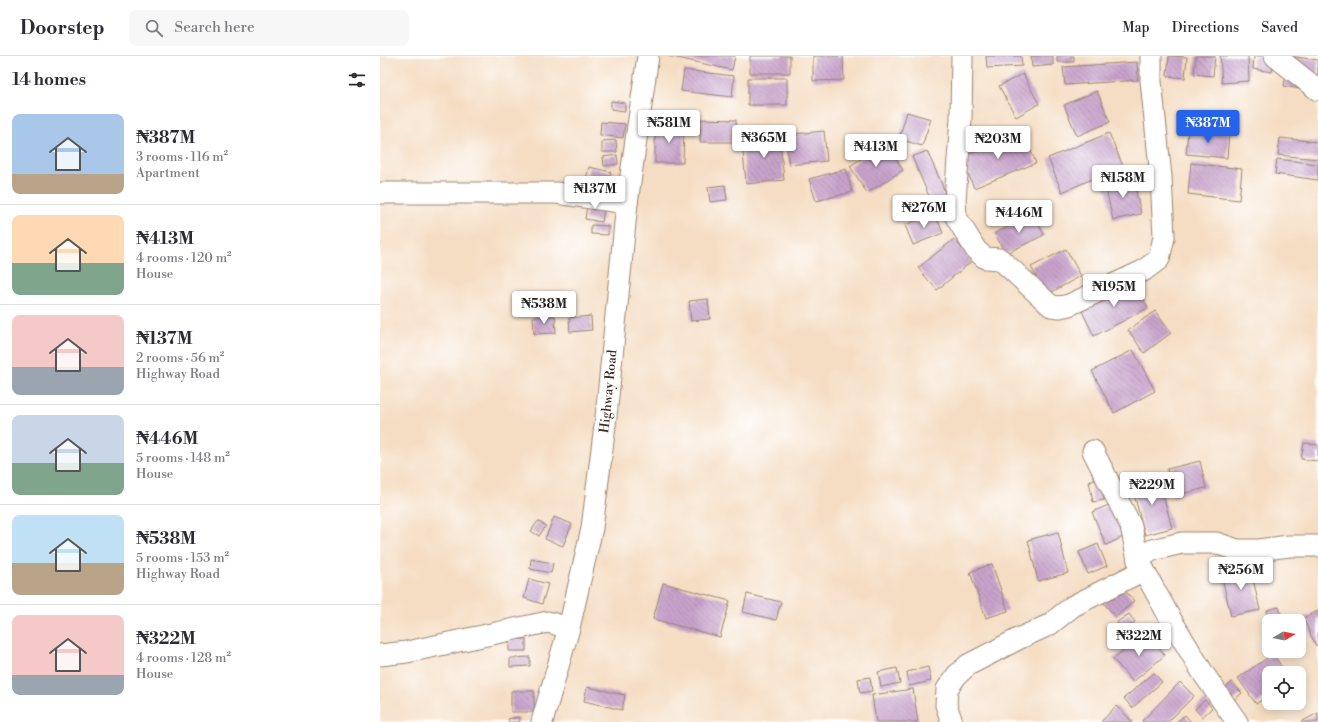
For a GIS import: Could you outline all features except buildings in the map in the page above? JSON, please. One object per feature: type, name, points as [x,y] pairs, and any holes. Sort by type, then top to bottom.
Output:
[{"type":"street","name":"Highway Road","points":[[542,722],[569,628],[592,528],[606,417],[627,203],[648,56]]},
{"type":"street","points":[[962,56],[961,119],[955,200],[956,217],[976,250],[985,258],[1000,259],[1051,306],[1060,307],[1069,305],[1143,271],[1159,259],[1164,237],[1162,177],[1151,80],[1151,56]]},
{"type":"street","points":[[1275,56],[1318,90]]},
{"type":"street","points":[[380,193],[556,193],[627,203]]},
{"type":"street","points":[[1093,451],[1131,526],[1141,565],[1170,618],[1203,673],[1237,722]]},
{"type":"street","points":[[952,722],[946,705],[947,688],[957,675],[968,665],[1048,625],[1073,606],[1141,565],[1152,550],[1182,543],[1216,543],[1237,550],[1258,550],[1289,546],[1318,546]]},
{"type":"street","points":[[380,655],[407,652],[548,622],[569,628]]}]
